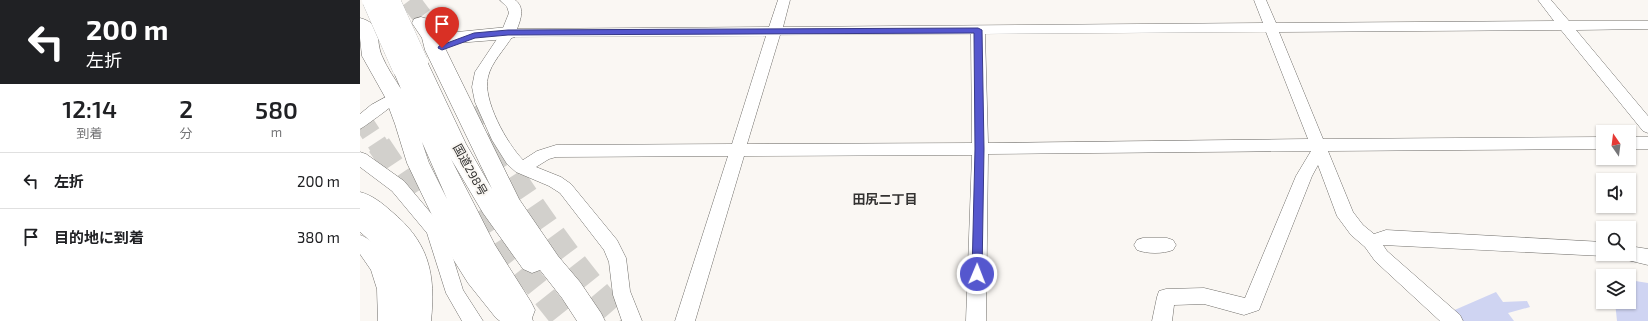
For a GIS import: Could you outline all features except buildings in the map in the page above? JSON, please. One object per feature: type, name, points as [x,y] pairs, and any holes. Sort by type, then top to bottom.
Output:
[{"type":"highway","name":"国道298号","points":[[372,0],[418,60],[446,174],[472,227],[494,267],[529,321]]},
{"type":"highway","name":"国道298号","points":[[390,0],[451,135],[469,170],[495,212],[525,253],[582,321]]},
{"type":"highway","points":[[360,12],[402,16],[421,24],[442,38],[446,39],[508,33]]},
{"type":"highway","points":[[360,24],[367,29],[369,33],[370,49],[395,98],[406,124],[418,163],[462,252],[477,275],[506,310],[520,321]]},
{"type":"highway","points":[[418,60],[431,37],[421,24]]},
{"type":"highway","points":[[376,63],[382,66],[392,66],[418,60],[474,36]]},
{"type":"highway","points":[[474,36],[450,51],[447,57],[446,72],[511,205],[549,263],[571,290],[592,321]]},
{"type":"highway","points":[[418,60],[446,72]]},
{"type":"main road","points":[[360,200],[391,223],[405,237],[411,247],[420,274],[422,305],[419,321]]},
{"type":"main road","points":[[360,220],[377,233],[387,245],[394,258],[400,274],[403,292],[401,321]]},
{"type":"street","points":[[506,0],[510,1],[516,8],[516,14],[508,33],[481,73],[479,92],[481,100],[507,151],[514,161],[522,168],[552,180],[562,186],[572,196],[613,248],[618,264],[620,288],[632,321]]},
{"type":"street","points":[[685,321],[784,0]]},
{"type":"street","points":[[1260,0],[1346,216],[1371,242],[1381,256],[1453,321]]},
{"type":"street","points":[[1544,0],[1648,127]]},
{"type":"street","points":[[508,33],[1648,25]]},
{"type":"street","points":[[976,321],[980,149],[978,30]]},
{"type":"street","points":[[360,123],[376,109],[395,98]]},
{"type":"street","points":[[522,168],[542,155],[556,151],[980,149],[1072,147],[1319,149],[1596,143]]},
{"type":"street","points":[[1636,143],[1648,143]]},
{"type":"street","points":[[1162,321],[1166,297],[1204,296],[1244,307],[1252,304],[1304,176],[1319,149]]},
{"type":"street","points":[[360,158],[398,186],[434,229],[455,293],[473,321]]},
{"type":"street","points":[[1371,242],[1386,237],[1596,249]]},
{"type":"street","points":[[360,242],[369,250],[380,272],[386,289],[389,312],[388,321]]},
{"type":"street","points":[[1143,245],[1166,245]]},
{"type":"street","points":[[1636,255],[1648,257]]},
{"type":"shaded area","points":[[1636,281],[1648,283],[1648,321],[1617,321],[1616,309],[1636,309]]},
{"type":"shaded area","points":[[1496,292],[1503,302],[1527,301],[1530,307],[1508,313],[1514,321],[1460,321],[1450,312]]},
{"type":"tunnel","points":[[410,0],[422,16],[439,44]]},
{"type":"tunnel","points":[[472,108],[494,146]]},
{"type":"tunnel","points":[[360,117],[379,146]]},
{"type":"tunnel","points":[[379,145],[419,204]]},
{"type":"tunnel","points":[[494,145],[554,236],[623,321]]},
{"type":"tunnel","points":[[482,209],[507,249],[564,321]]},
{"type":"district","name":"田尻二丁目","points":[[885,199]]},
{"type":"route","points":[[442,48],[468,37],[508,33],[978,30],[980,149],[977,274]]}]
